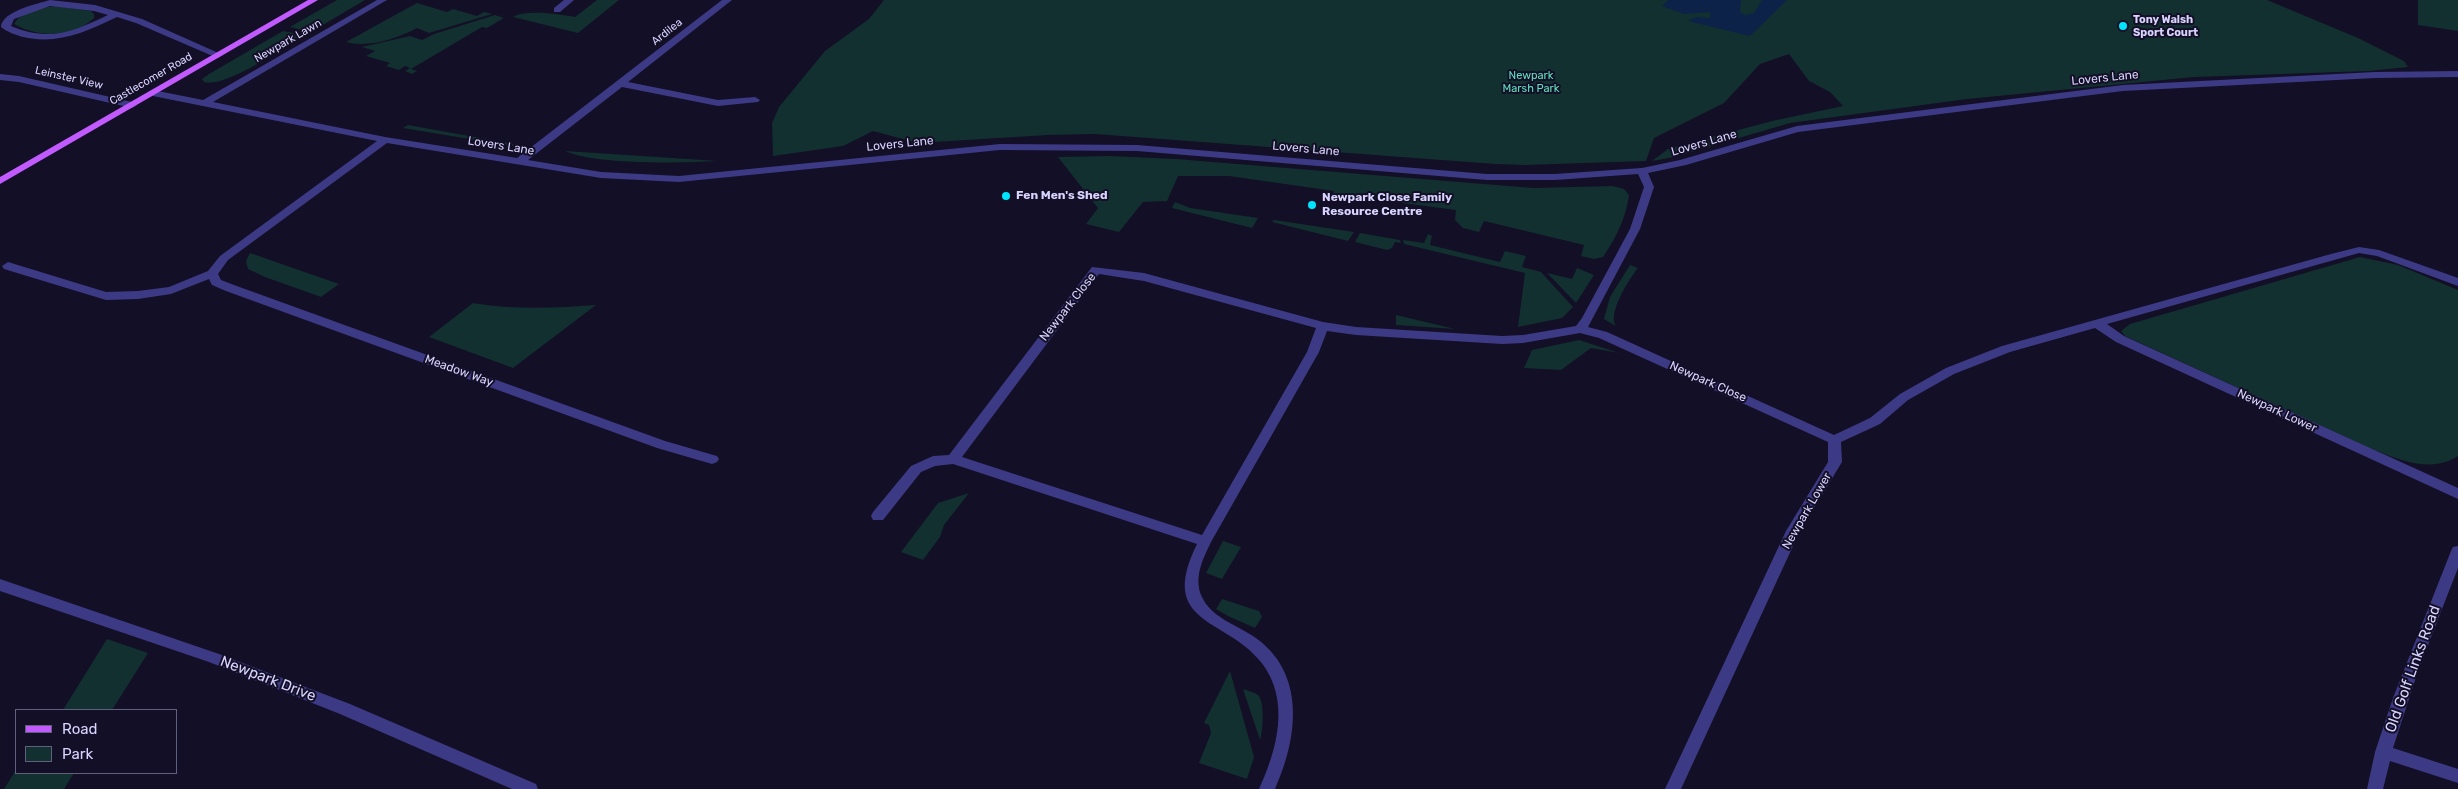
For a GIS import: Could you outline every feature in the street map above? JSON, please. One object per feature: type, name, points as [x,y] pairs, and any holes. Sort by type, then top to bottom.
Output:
[{"type":"main road","name":"Castlecomer Road","points":[[0,181],[314,0]]},
{"type":"street","name":"Newpark Lawn","points":[[205,103],[383,0]]},
{"type":"street","points":[[557,10],[570,0]]},
{"type":"street","name":"Ardilea","points":[[519,162],[728,0]]},
{"type":"street","points":[[118,16],[54,39],[6,28],[6,23],[11,17],[50,3],[96,8],[139,21],[218,55]]},
{"type":"street","name":"Lovers Lane","points":[[153,93],[385,140],[601,175],[679,179],[961,150],[1000,147],[1054,147],[1137,148],[1487,177],[1556,177],[1642,171],[1682,163],[1798,129],[2067,94],[2123,88],[2374,75],[2458,74]]},
{"type":"street","name":"Leinster View","points":[[0,77],[19,79],[132,105]]},
{"type":"street","points":[[621,84],[718,104],[755,100]]},
{"type":"street","points":[[8,266],[106,296],[138,296],[171,290],[212,274],[224,258],[385,140]]},
{"type":"street","points":[[1580,329],[1587,320],[1635,229],[1649,187],[1642,171]]},
{"type":"street","points":[[1834,440],[1875,421],[1904,397],[1950,371],[2006,348],[2359,250],[2401,260],[2458,282]]},
{"type":"street","name":"Newpark Close","points":[[953,459],[1096,270],[1144,277],[1323,326],[1356,331],[1523,340],[1580,329],[1603,335],[1785,416],[1834,440]]},
{"type":"street","name":"Meadow Way","points":[[212,274],[216,282],[230,288],[662,445],[712,459]]},
{"type":"street","name":"Newpark Lower","points":[[2098,324],[2120,339],[2458,494]]},
{"type":"street","points":[[1267,789],[1278,769],[1285,744],[1287,704],[1280,680],[1270,664],[1252,644],[1211,617],[1195,600],[1190,572],[1204,541],[1313,352],[1323,326]]},
{"type":"street","name":"Newpark Lower","points":[[1673,789],[1793,532],[1835,462],[1834,440]]},
{"type":"street","points":[[878,516],[916,469],[933,461],[953,459],[1204,541]]},
{"type":"street","name":"Old Golf Links Road","points":[[2375,789],[2383,752],[2419,646],[2458,551]]},
{"type":"street","name":"Newpark Drive","points":[[0,584],[196,651],[310,695],[530,789]]},
{"type":"street","points":[[2383,752],[2458,776]]},
{"type":"green space","points":[[337,0],[365,0],[311,32],[290,27]]},
{"type":"green space","points":[[597,0],[619,0],[578,33],[513,17],[534,13],[575,17]]},
{"type":"green space","name":"Newpark Marsh Park","points":[[884,0],[2267,0],[2358,38],[2404,61],[2408,67],[2368,71],[2194,77],[1967,99],[1790,123],[1674,157],[1652,161],[1668,149],[1772,121],[1843,106],[1830,92],[1809,81],[1789,54],[1760,64],[1724,103],[1654,138],[1646,161],[1526,165],[1495,164],[1095,134],[918,143],[873,131],[843,146],[773,156],[772,123],[779,107],[825,51],[869,19]]},
{"type":"green space","points":[[2418,0],[2458,0],[2458,31],[2418,25]]},
{"type":"green space","points":[[417,3],[447,12],[453,9],[477,16],[484,12],[492,14],[429,33],[417,28],[400,36],[372,43],[354,44],[346,42]]},
{"type":"green space","points":[[55,6],[91,11],[94,14],[94,18],[86,25],[56,34],[34,32],[14,24],[27,13]]},
{"type":"green space","points":[[495,15],[504,18],[487,28],[482,27],[411,69],[417,71],[412,74],[405,71],[410,68],[405,66],[399,70],[386,66],[390,63],[366,56],[375,51],[362,47],[410,36],[422,40],[434,34]]},
{"type":"green space","points":[[283,31],[305,35],[254,66],[225,79],[204,82],[202,79],[209,74]]},
{"type":"green space","points":[[408,125],[514,144],[512,146],[403,128]]},
{"type":"green space","points":[[565,151],[718,161],[617,161],[579,156]]},
{"type":"green space","points":[[1110,156],[1176,159],[1533,188],[1613,186],[1624,189],[1629,195],[1623,220],[1612,243],[1603,257],[1594,259],[1581,256],[1584,245],[1484,221],[1479,232],[1463,228],[1455,220],[1456,210],[1333,194],[1334,191],[1229,176],[1178,176],[1167,201],[1143,202],[1119,232],[1086,224],[1098,208],[1058,157]]},
{"type":"green space","points":[[1175,202],[1190,208],[1258,218],[1252,228],[1172,208]]},
{"type":"green space","points":[[1274,220],[1354,232],[1348,241],[1272,222]]},
{"type":"green space","points":[[1360,233],[1400,240],[1401,243],[1395,242],[1392,248],[1387,250],[1355,242]]},
{"type":"green space","points":[[1428,234],[1432,236],[1430,245],[1500,262],[1505,251],[1526,256],[1522,267],[1541,272],[1573,307],[1562,318],[1518,327],[1525,273],[1404,244],[1403,240],[1424,243]]},
{"type":"green space","points":[[250,253],[339,284],[321,297],[248,269],[246,261]]},
{"type":"green space","points":[[2360,257],[2398,265],[2458,290],[2458,456],[2447,462],[2435,464],[2412,463],[2376,451],[2125,336],[2121,331],[2130,324]]},
{"type":"green space","points":[[1630,265],[1638,268],[1620,297],[1614,313],[1616,326],[1604,319],[1610,297]]},
{"type":"green space","points":[[1577,268],[1594,275],[1576,303],[1547,273],[1572,279]]},
{"type":"green space","points":[[473,303],[519,308],[596,305],[513,368],[429,337]]},
{"type":"green space","points":[[1396,315],[1455,329],[1396,325]]},
{"type":"green space","points":[[1579,340],[1619,353],[1591,348],[1561,370],[1524,368],[1532,350]]},
{"type":"green space","points":[[969,493],[944,525],[940,537],[923,560],[901,552],[938,503]]},
{"type":"green space","points":[[1223,541],[1241,547],[1222,579],[1206,573]]},
{"type":"green space","points":[[1222,599],[1259,611],[1262,617],[1255,628],[1216,609]]},
{"type":"green space","points":[[107,639],[148,653],[113,709],[64,709]]},
{"type":"green space","points":[[1230,671],[1254,757],[1247,779],[1199,763],[1211,733],[1209,725],[1204,723]]},
{"type":"green space","points":[[1243,689],[1258,695],[1262,704],[1263,717],[1260,740]]},
{"type":"green space","points":[[15,772],[15,774],[73,774],[64,789],[4,789]]},
{"type":"water","points":[[1668,0],[1741,0],[1740,12],[1746,15],[1754,13],[1762,0],[1787,0],[1750,36],[1688,21],[1696,17],[1710,18],[1710,12],[1684,14],[1662,6]]},
{"type":"place","name":"Tony Walsh Sport Court","points":[[2123,26]]},
{"type":"place","name":"Fen Men's Shed","points":[[1006,196]]},
{"type":"place","name":"Newpark Close Family Resource Centre","points":[[1312,205]]}]
